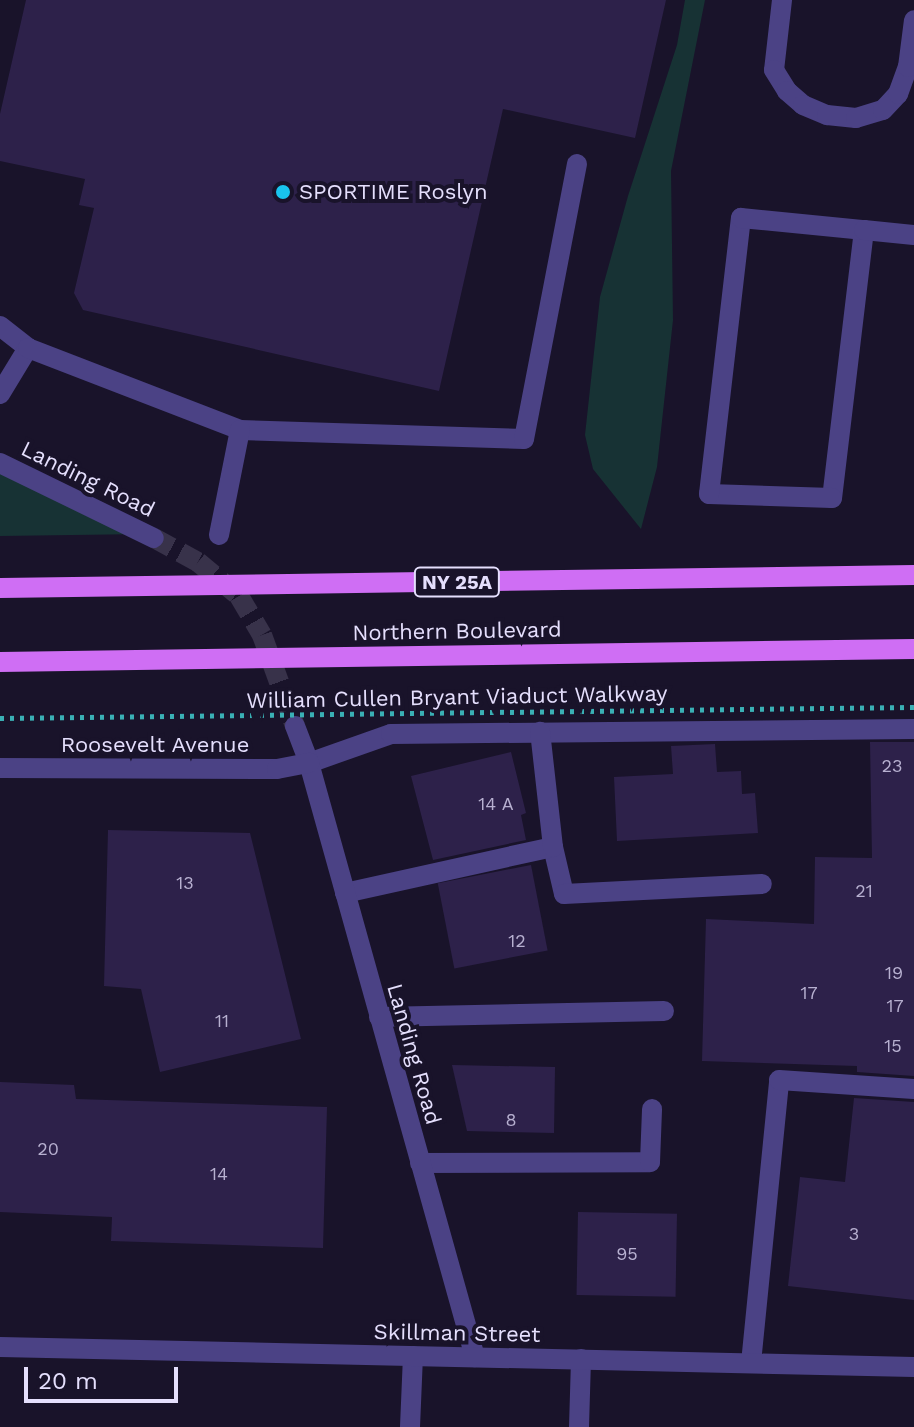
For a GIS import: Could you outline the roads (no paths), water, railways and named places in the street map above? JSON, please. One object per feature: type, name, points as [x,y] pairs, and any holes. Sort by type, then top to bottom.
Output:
[{"type":"main road","name":"NY 25A","points":[[0,588],[914,575]]},
{"type":"main road","name":"Northern Boulevard","points":[[0,662],[914,649]]},
{"type":"street","points":[[782,0],[774,70],[787,91],[803,105],[827,115],[856,118],[883,110],[898,94],[908,67],[914,20]]},
{"type":"street","points":[[0,326],[28,348],[240,430],[524,439],[577,164]]},
{"type":"street","points":[[864,230],[832,498],[709,494],[741,218],[864,230],[914,235]]},
{"type":"street","points":[[0,394],[28,348]]},
{"type":"street","points":[[219,535],[240,430]]},
{"type":"street","name":"Landing Road","points":[[0,463],[154,538]]},
{"type":"street","name":"Landing Road","points":[[295,726],[309,763],[475,1357]]},
{"type":"street","name":"Roosevelt Avenue","points":[[0,768],[277,769],[309,763],[391,729],[540,732],[914,729]]},
{"type":"street","points":[[540,732],[553,847],[564,894],[762,884]]},
{"type":"street","points":[[345,893],[553,847]]},
{"type":"street","points":[[379,1017],[664,1011]]},
{"type":"street","points":[[751,1363],[779,1080],[914,1089]]},
{"type":"street","points":[[420,1163],[650,1162],[652,1109]]},
{"type":"street","name":"Skillman Street","points":[[0,1347],[914,1367]]},
{"type":"street","points":[[410,1427],[413,1356]]},
{"type":"street","points":[[579,1427],[581,1359]]},
{"type":"tunnel","points":[[154,538],[198,562],[239,596],[262,635],[295,726]]},
{"type":"place","name":"SPORTIME Roslyn","points":[[283,192]]}]
